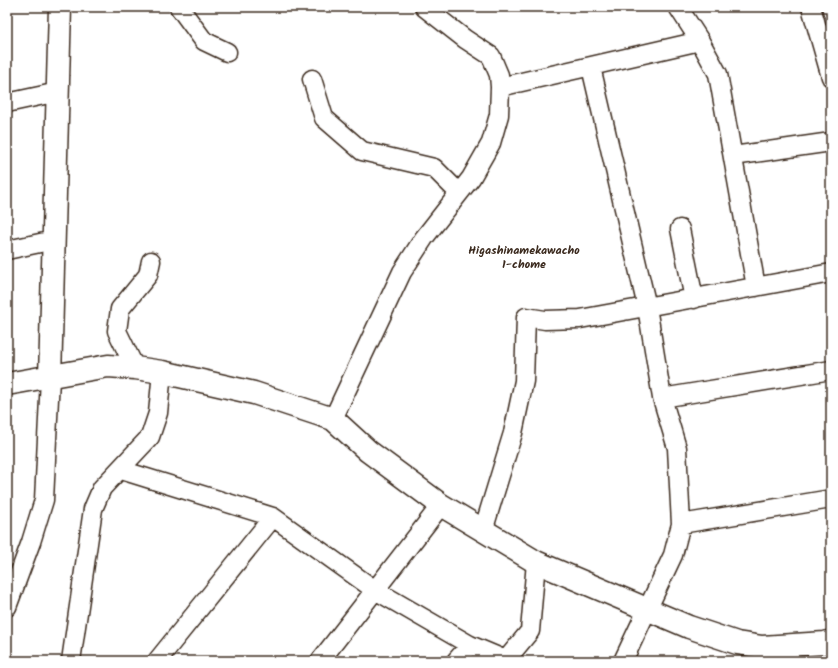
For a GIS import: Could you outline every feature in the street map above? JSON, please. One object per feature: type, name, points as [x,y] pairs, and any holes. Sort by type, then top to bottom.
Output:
[{"type":"street","points":[[7,607],[31,542],[44,500],[50,378],[60,7]]},
{"type":"street","points":[[178,7],[204,41],[227,52]]},
{"type":"street","points":[[333,419],[402,272],[424,238],[471,178],[491,143],[499,115],[499,75],[491,56],[465,39],[424,7]]},
{"type":"street","points":[[678,7],[700,41],[718,74],[756,287]]},
{"type":"street","points":[[811,7],[831,77]]},
{"type":"street","points":[[500,87],[700,41]]},
{"type":"street","points":[[591,67],[647,307],[662,398],[677,448],[681,524],[673,555],[623,661]]},
{"type":"street","points":[[312,79],[324,118],[362,151],[434,168],[459,193]]},
{"type":"street","points":[[7,103],[58,92]]},
{"type":"street","points":[[733,156],[831,142]]},
{"type":"street","points":[[680,229],[694,299]]},
{"type":"street","points":[[7,250],[54,240]]},
{"type":"street","points":[[135,368],[117,331],[120,309],[148,275],[151,261]]},
{"type":"street","points":[[483,531],[513,433],[524,381],[526,316],[545,320],[580,319],[831,273]]},
{"type":"street","points":[[7,384],[50,378],[108,366],[162,372],[254,393],[333,419],[368,451],[441,505],[483,531],[536,562],[647,610],[688,627],[737,643],[764,654],[831,641]]},
{"type":"street","points":[[662,398],[831,370]]},
{"type":"street","points":[[71,661],[93,509],[102,488],[121,470],[150,437],[158,413],[162,372]]},
{"type":"street","points":[[121,470],[273,517],[374,590],[470,645],[507,660],[530,630],[536,562]]},
{"type":"street","points":[[681,524],[831,499]]},
{"type":"street","points":[[320,661],[441,505]]},
{"type":"street","points":[[157,661],[273,517]]},
{"type":"street","points":[[456,661],[470,645]]},
{"type":"district","name":"Higashinamekawacho 1-chome","points":[[524,257]]}]
